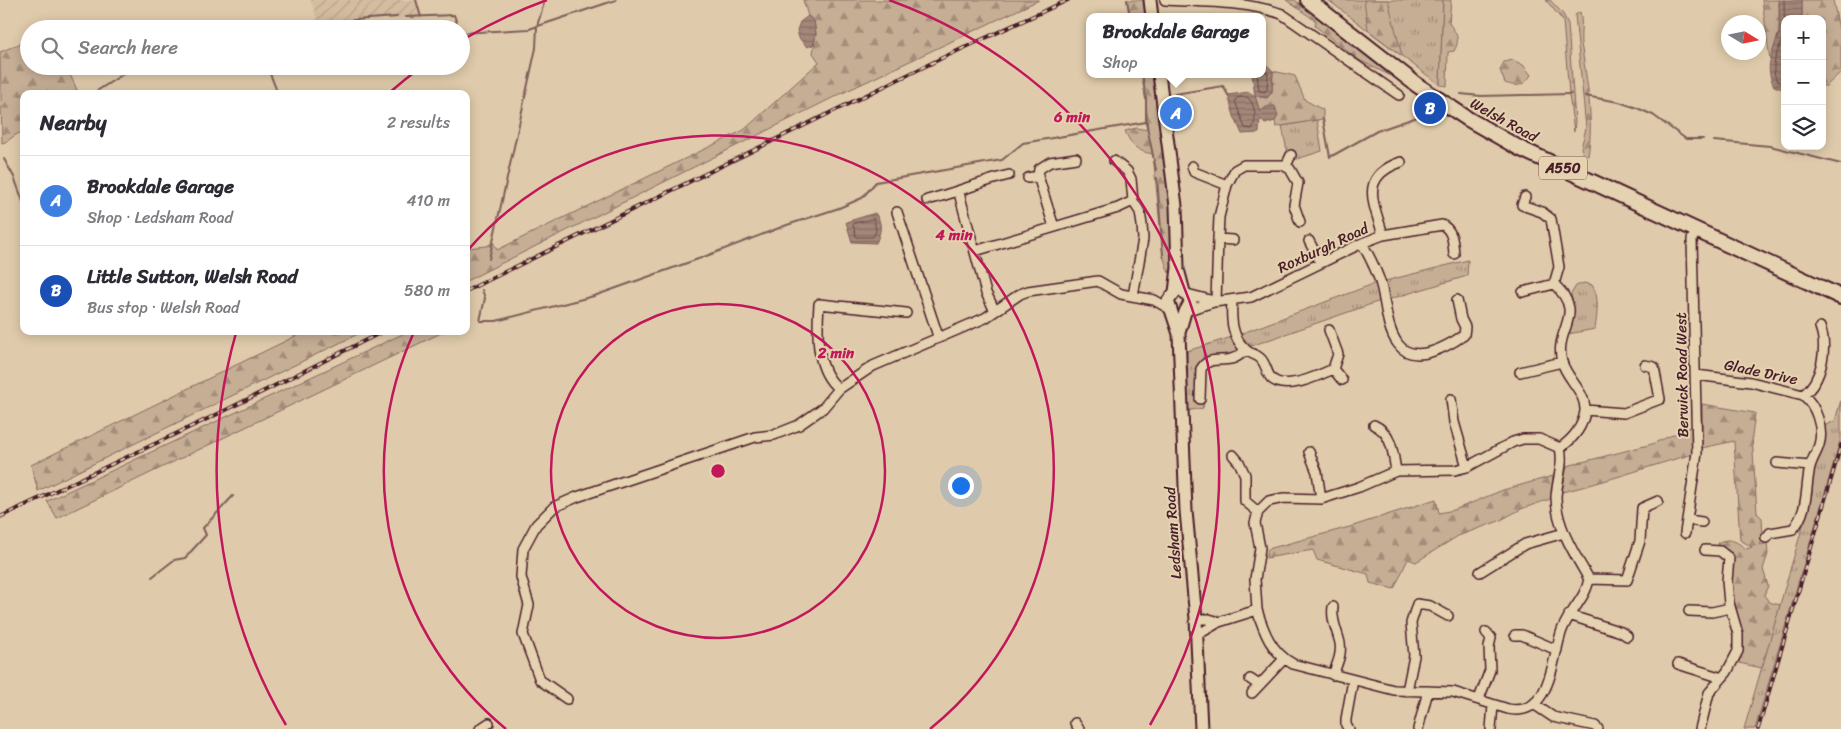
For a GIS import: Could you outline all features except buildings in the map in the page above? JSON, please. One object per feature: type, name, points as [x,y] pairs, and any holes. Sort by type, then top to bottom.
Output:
[{"type":"highway","name":"Welsh Road","points":[[1308,0],[1417,85],[1468,119],[1519,148],[1841,297]]},
{"type":"main road","points":[[1150,0],[1152,13]]},
{"type":"main road","name":"Ledsham Road","points":[[1160,78],[1176,206],[1179,293]]},
{"type":"main road","name":"Ledsham Road","points":[[1179,293],[1190,301],[1179,311],[1179,334],[1186,511],[1196,619],[1201,729]]},
{"type":"main road","name":"Ledsham Road","points":[[1179,293],[1168,301],[1179,311]]},
{"type":"street","points":[[1165,0],[1232,4],[1282,14],[1399,95]]},
{"type":"street","points":[[1286,166],[1291,155]]},
{"type":"street","points":[[1054,227],[1038,176],[1039,169],[1050,162],[1076,158]]},
{"type":"street","points":[[1114,161],[1127,171],[1131,179],[1133,201],[1140,212],[1143,239],[1133,296]]},
{"type":"street","points":[[1383,235],[1372,202],[1372,188],[1378,177],[1394,161]]},
{"type":"street","points":[[1215,301],[1219,217],[1227,185],[1235,170],[1244,165],[1286,166],[1290,169],[1298,183],[1294,205],[1300,222]]},
{"type":"street","points":[[1191,171],[1227,185]]},
{"type":"street","points":[[927,200],[959,193],[978,182],[1009,175]]},
{"type":"street","points":[[1028,178],[1038,176]]},
{"type":"street","points":[[959,193],[986,293],[995,311]]},
{"type":"street","points":[[975,251],[1118,208],[1133,201]]},
{"type":"street","points":[[1522,204],[1542,212],[1551,219],[1559,267],[1554,284]]},
{"type":"street","points":[[897,212],[938,336]]},
{"type":"street","name":"Roxburgh Road","points":[[1179,311],[1215,301],[1250,297],[1320,262],[1383,235],[1448,223],[1454,254]]},
{"type":"street","name":"Berwick Road West","points":[[1685,533],[1697,454],[1692,239],[1698,230]]},
{"type":"street","points":[[1218,239],[1233,240]]},
{"type":"street","points":[[1309,241],[1320,262]]},
{"type":"street","points":[[1362,243],[1380,284],[1392,330],[1398,345],[1410,352],[1426,354],[1468,335],[1461,319],[1457,300]]},
{"type":"street","points":[[567,699],[540,680],[523,634],[529,605],[521,577],[523,549],[536,525],[554,507],[577,497],[755,437],[774,435],[799,425],[823,408],[840,389],[872,366],[938,336],[985,318],[1020,294],[1028,291],[1070,286],[1084,281],[1104,282],[1121,294],[1154,300],[1179,311]]},
{"type":"street","points":[[1523,292],[1554,284]]},
{"type":"street","points":[[1554,284],[1565,294],[1570,314],[1561,340],[1562,362],[1571,381],[1581,393],[1585,410],[1578,432],[1560,448]]},
{"type":"street","points":[[1154,300],[1179,293]]},
{"type":"street","name":"Roxburgh Road","points":[[1179,293],[1215,301]]},
{"type":"street","points":[[1232,300],[1232,326],[1236,336],[1246,350],[1261,358],[1269,376],[1281,383],[1292,383],[1333,369]]},
{"type":"street","points":[[840,389],[829,381],[823,368],[817,331],[819,304],[906,313]]},
{"type":"street","points":[[1803,395],[1812,389],[1819,375],[1824,350],[1824,337],[1820,327]]},
{"type":"street","points":[[1328,329],[1338,354],[1333,369]]},
{"type":"street","points":[[1200,400],[1201,369],[1203,365],[1213,360],[1233,359],[1246,350]]},
{"type":"street","points":[[1520,372],[1562,362]]},
{"type":"street","points":[[1585,410],[1624,413],[1664,401],[1653,364]]},
{"type":"street","points":[[1333,369],[1342,380]]},
{"type":"street","name":"Glade Drive","points":[[1696,375],[1751,382],[1803,395],[1810,401],[1820,429],[1819,446],[1810,466],[1808,497],[1798,522],[1793,529],[1770,533],[1766,538]]},
{"type":"street","points":[[1455,403],[1454,422],[1467,467]]},
{"type":"street","points":[[1380,426],[1390,441],[1396,471]]},
{"type":"street","points":[[1560,448],[1539,439],[1523,439],[1513,442],[1467,467],[1444,472],[1416,469],[1396,471],[1359,487],[1321,499],[1277,499],[1263,505],[1258,512],[1255,523],[1260,548],[1255,579],[1257,610],[1271,644],[1284,659],[1305,668],[1407,691],[1453,692],[1517,711],[1534,705],[1547,683],[1570,614],[1585,592],[1590,579]]},
{"type":"street","points":[[1560,448],[1562,462],[1557,478],[1556,500],[1564,533],[1590,579]]},
{"type":"street","points":[[1308,450],[1317,472],[1321,499]]},
{"type":"street","points":[[1239,457],[1245,476],[1245,501],[1258,512]]},
{"type":"street","points":[[1777,463],[1810,466]]},
{"type":"street","points":[[1590,579],[1627,580],[1640,541],[1642,508],[1658,501]]},
{"type":"street","points":[[1688,520],[1702,522]]},
{"type":"street","points":[[1479,572],[1525,544],[1564,533]]},
{"type":"street","points":[[1700,729],[1709,693],[1734,662],[1738,651],[1738,634],[1730,606],[1727,581],[1729,558],[1720,551],[1705,550]]},
{"type":"street","points":[[1407,691],[1414,656],[1411,623],[1414,601],[1430,606],[1448,616]]},
{"type":"street","points":[[1689,610],[1712,612],[1730,606]]},
{"type":"street","points":[[1196,632],[1204,631],[1219,622],[1257,610]]},
{"type":"street","points":[[1330,610],[1340,651],[1333,674]]},
{"type":"street","points":[[1570,614],[1576,619],[1625,632]]},
{"type":"street","points":[[1196,619],[1209,619],[1219,622]]},
{"type":"street","points":[[1519,632],[1557,650]]},
{"type":"street","points":[[1479,700],[1490,670],[1489,647],[1491,635]]},
{"type":"street","points":[[1252,693],[1271,676],[1284,659]]},
{"type":"street","points":[[1678,664],[1722,678]]},
{"type":"street","points":[[1250,679],[1259,685]]},
{"type":"street","points":[[1349,729],[1346,725],[1346,719],[1353,680]]},
{"type":"street","points":[[1416,728],[1428,691]]},
{"type":"street","points":[[1488,728],[1493,705]]},
{"type":"street","points":[[1534,705],[1553,717],[1598,726]]},
{"type":"street","points":[[480,729],[489,723]]},
{"type":"shaded area","points":[[311,0],[416,0],[421,17],[363,20],[317,20]]},
{"type":"green space","points":[[803,0],[1039,0],[834,97],[470,279],[470,248],[487,246],[493,242],[497,250],[744,130],[819,62],[813,53],[816,34],[814,21],[808,16]]},
{"type":"green space","points":[[1127,0],[1144,0],[1146,13],[1129,13]]},
{"type":"green space","points":[[1286,0],[1295,0],[1391,76],[1359,60],[1315,26],[1316,21]]},
{"type":"green space","points":[[1328,0],[1443,0],[1440,85]]},
{"type":"green space","points":[[1364,0],[1388,0],[1402,56],[1368,30]]},
{"type":"green space","points":[[1443,0],[1451,0],[1449,23],[1456,33],[1457,40],[1454,51],[1448,52],[1447,86],[1440,85]]},
{"type":"green space","points":[[1546,0],[1550,0],[1563,14],[1568,24],[1575,121],[1574,132],[1563,21]]},
{"type":"green space","points":[[1762,0],[1779,0],[1779,32],[1770,60],[1766,15],[1764,15]]},
{"type":"green space","points":[[1802,0],[1833,0],[1841,39],[1841,72],[1826,86],[1826,15],[1802,15]]},
{"type":"green space","points":[[1580,12],[1581,43],[1590,114],[1588,156],[1584,155],[1581,148],[1586,128],[1575,15]]},
{"type":"green space","points":[[20,44],[20,75],[70,75],[77,90],[20,90],[20,133],[2,143],[0,52]]},
{"type":"green space","points":[[1513,60],[1523,65],[1531,75],[1520,85],[1505,83],[1500,70],[1504,62]]},
{"type":"green space","points":[[1273,71],[1295,76],[1305,100],[1323,110],[1323,119],[1276,127],[1275,121],[1278,116],[1260,113],[1255,96],[1267,98],[1272,92]]},
{"type":"green space","points":[[1143,78],[1155,78],[1170,194],[1172,265],[1169,273],[1163,256],[1153,154],[1135,147],[1125,131],[1136,128],[1148,130]]},
{"type":"green space","points":[[1317,120],[1322,151],[1294,160],[1296,156],[1287,151],[1282,126]]},
{"type":"green space","points":[[1468,260],[1467,276],[1390,299],[1385,281]]},
{"type":"green space","points":[[1376,283],[1380,301],[1251,346],[1240,334]]},
{"type":"green space","points":[[1584,283],[1592,285],[1595,289],[1597,306],[1595,329],[1568,334],[1574,311],[1571,294],[1576,286]]},
{"type":"green space","points":[[298,335],[356,335],[38,491],[31,465]]},
{"type":"green space","points":[[400,335],[437,335],[57,518],[47,501]]},
{"type":"green space","points":[[1232,337],[1240,348],[1237,351],[1198,368],[1195,396],[1196,400],[1204,402],[1203,408],[1186,411],[1187,351]]},
{"type":"green space","points":[[1841,400],[1841,438],[1755,729],[1744,729],[1812,494],[1814,465],[1825,441],[1824,426],[1835,421]]},
{"type":"green space","points":[[1702,404],[1755,413],[1752,436],[1757,513],[1762,518],[1763,538],[1760,545],[1767,543],[1768,554],[1763,569],[1768,586],[1764,595],[1769,602],[1780,605],[1762,668],[1739,663],[1743,643],[1729,575],[1734,560],[1726,551],[1717,548],[1719,542],[1727,540],[1737,542],[1746,549],[1752,547],[1740,540],[1734,441],[1702,448]]},
{"type":"green space","points":[[1693,426],[1693,454],[1595,484],[1562,492],[1567,466],[1652,444]]},
{"type":"green space","points":[[1553,476],[1553,498],[1521,509],[1499,521],[1458,536],[1416,562],[1408,559],[1394,589],[1370,583],[1368,574],[1317,560],[1313,550],[1266,558],[1268,549],[1353,526],[1436,499],[1439,513],[1454,510],[1503,490]]},
{"type":"water","points":[[1779,0],[1802,0],[1802,15],[1781,15],[1781,89],[1774,86],[1769,71],[1770,59],[1780,28]]},
{"type":"water","points":[[808,16],[814,21],[816,34],[813,45],[807,47],[799,38],[797,30],[800,22]]},
{"type":"water","points":[[1266,66],[1273,71],[1272,92],[1267,98],[1255,96],[1253,78],[1266,78]]},
{"type":"water","points":[[1249,92],[1255,96],[1260,112],[1266,107],[1275,106],[1278,116],[1275,121],[1265,124],[1260,119],[1259,133],[1242,134],[1228,95]]},
{"type":"water","points":[[875,213],[879,220],[880,228],[876,243],[852,242],[846,222]]},
{"type":"waterway","points":[[416,0],[421,17]]},
{"type":"waterway","points":[[489,259],[536,48],[537,26],[545,0]]},
{"type":"waterway","points":[[470,32],[529,29],[616,0]]},
{"type":"waterway","points":[[1127,0],[1129,13]]},
{"type":"waterway","points":[[406,17],[454,15],[456,20]]},
{"type":"waterway","points":[[354,20],[397,17]]},
{"type":"waterway","points":[[98,90],[122,75]]},
{"type":"waterway","points":[[271,75],[276,90]]},
{"type":"waterway","points":[[1143,78],[1146,99],[1146,122]]},
{"type":"waterway","points":[[1175,94],[1223,86],[1228,95]]},
{"type":"waterway","points":[[1461,94],[1481,96],[1571,94]]},
{"type":"waterway","points":[[1585,96],[1619,102],[1637,108],[1653,115],[1686,139],[1703,139]]},
{"type":"waterway","points":[[1323,119],[1330,157],[1377,131],[1423,115]]},
{"type":"waterway","points":[[482,290],[485,298],[480,321],[496,321],[594,296],[787,225],[839,208],[862,198],[876,182],[1002,160],[1023,143],[1146,122],[1156,170]]},
{"type":"waterway","points":[[1714,141],[1770,146],[1841,164]]},
{"type":"waterway","points":[[4,159],[20,193]]},
{"type":"waterway","points":[[1157,178],[1163,256]]},
{"type":"waterway","points":[[152,577],[174,560],[185,558],[206,535],[203,528],[233,496]]},
{"type":"railway","points":[[470,289],[942,58],[1068,0]]},
{"type":"railway","points":[[0,517],[222,412],[376,335]]},
{"type":"railway","points":[[1758,729],[1841,445]]},
{"type":"place","name":"Little Sutton, Welsh Road","points":[[1430,108]]},
{"type":"place","name":"Brookdale Garage","points":[[1176,113]]}]
